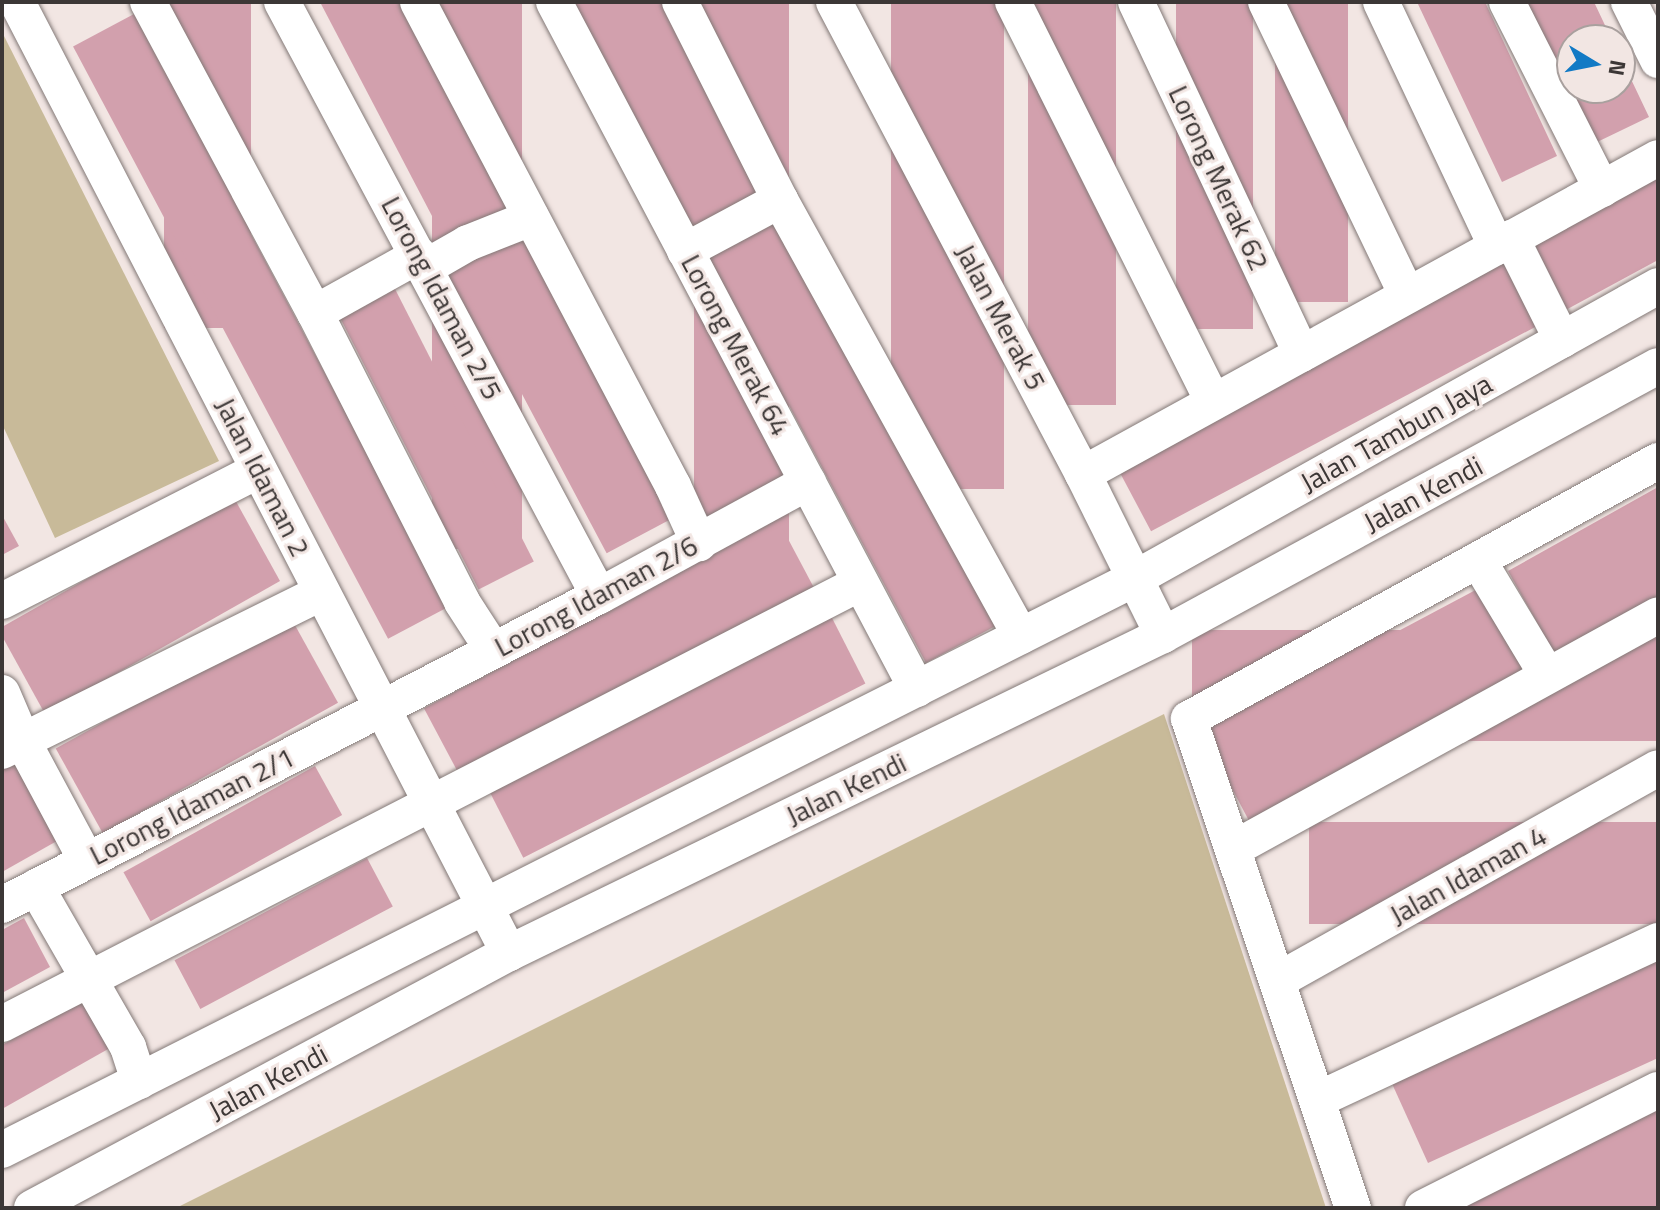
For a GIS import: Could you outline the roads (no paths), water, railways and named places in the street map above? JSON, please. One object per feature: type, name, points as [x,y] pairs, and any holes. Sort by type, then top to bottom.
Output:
[{"type":"street","name":"Jalan Idaman 2","points":[[17,2],[509,953]]},
{"type":"street","points":[[148,2],[315,313],[462,602],[493,650]]},
{"type":"street","name":"Lorong Idaman 2/5","points":[[282,2],[423,261],[599,596]]},
{"type":"street","points":[[418,2],[673,486],[699,543]]},
{"type":"street","name":"Lorong Merak 64","points":[[554,2],[917,689]]},
{"type":"street","points":[[680,2],[780,200],[1021,636]]},
{"type":"street","name":"Jalan Merak 5","points":[[834,2],[1083,474],[1163,635]]},
{"type":"street","points":[[1013,2],[1213,402]]},
{"type":"street","name":"Lorong Merak 62","points":[[1136,2],[1302,354]]},
{"type":"street","points":[[1266,2],[1407,295]]},
{"type":"street","points":[[1381,2],[1504,242],[1562,340]]},
{"type":"street","points":[[1507,2],[1602,189]]},
{"type":"street","points":[[1629,2],[1658,60]]},
{"type":"street","points":[[1083,474],[1658,158]]},
{"type":"street","points":[[685,251],[780,200]]},
{"type":"street","points":[[315,313],[423,261],[531,218]]},
{"type":"street","name":"Jalan Tambun Jaya","points":[[1134,579],[1658,286]]},
{"type":"street","name":"Jalan Kendi","points":[[32,1208],[509,953],[1163,635],[1658,366]]},
{"type":"street","points":[[1353,1208],[1189,719],[1658,461]]},
{"type":"street","points":[[2,601],[259,470]]},
{"type":"street","name":"Lorong Idaman 2/6","points":[[382,707],[599,596],[808,482]]},
{"type":"street","points":[[1478,560],[1547,675]]},
{"type":"street","name":"Jalan Kendi","points":[[2,1150],[1134,579]]},
{"type":"street","points":[[2,1024],[860,583]]},
{"type":"street","points":[[12,745],[322,592]]},
{"type":"street","points":[[1233,849],[1658,615]]},
{"type":"street","points":[[2,693],[12,745],[87,861]]},
{"type":"street","name":"Lorong Idaman 2/1","points":[[2,905],[382,707]]},
{"type":"street","name":"Jalan Idaman 4","points":[[1277,981],[1658,768]]},
{"type":"street","points":[[36,887],[128,1047],[139,1081]]},
{"type":"street","points":[[1317,1100],[1658,941]]},
{"type":"street","points":[[1423,1208],[1658,1090]]}]
